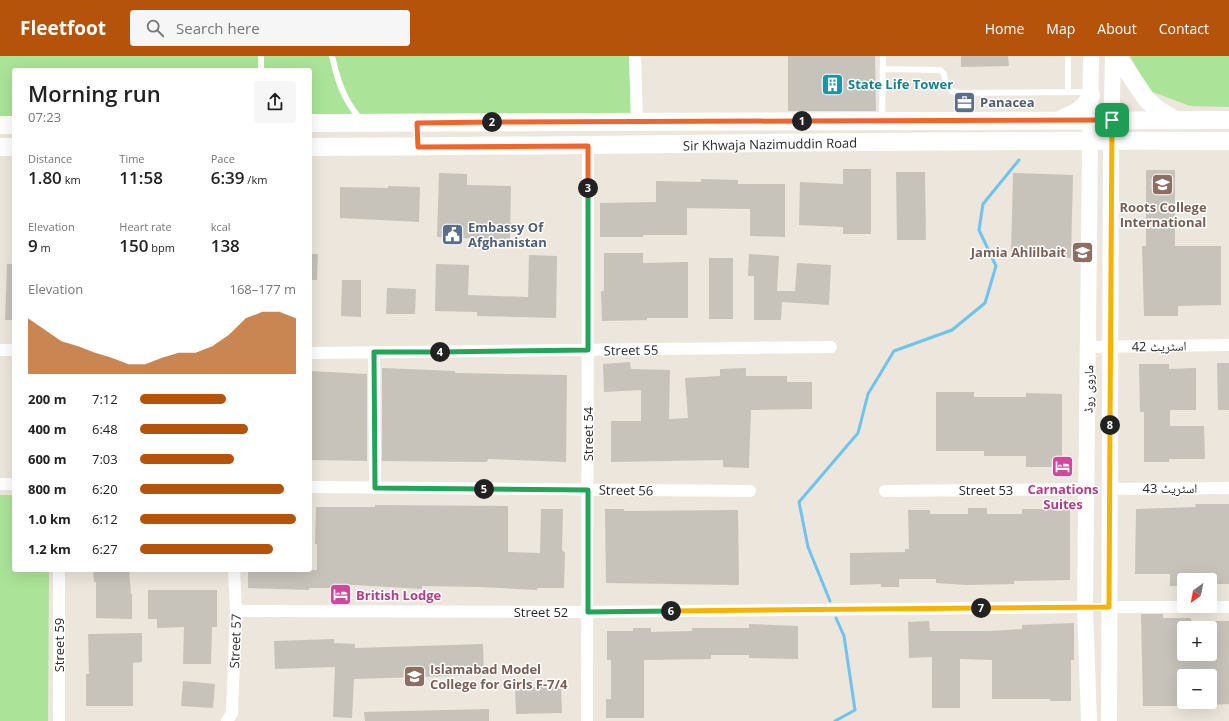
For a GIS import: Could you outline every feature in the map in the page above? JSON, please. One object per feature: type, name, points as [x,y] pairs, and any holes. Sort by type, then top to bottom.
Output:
[{"type":"main road","points":[[1117,56],[1147,100],[1156,108],[1175,120]]},
{"type":"main road","points":[[1055,120],[1079,112],[1085,107],[1091,93]]},
{"type":"main road","name":"Sir Khwaja Nazimuddin Road","points":[[312,123],[1090,119],[1229,120]]},
{"type":"main road","points":[[417,123],[418,147]]},
{"type":"main road","points":[[0,125],[12,125]]},
{"type":"main road","name":"Sir Khwaja Nazimuddin Road","points":[[312,147],[588,146],[1091,140],[1229,141]]},
{"type":"main road","points":[[0,147],[12,147]]},
{"type":"street","points":[[635,56],[637,122]]},
{"type":"street","name":"ماروی روڈ","points":[[1089,721],[1086,607],[1086,490],[1091,56]]},
{"type":"street","name":"ماروی روڈ","points":[[1109,721],[1111,140],[1113,56]]},
{"type":"street","name":"Street 54","points":[[587,721],[588,146]]},
{"type":"street","name":"اسٹریٹ 42","points":[[1088,347],[1229,345]]},
{"type":"street","name":"Street 55","points":[[312,353],[831,348]]},
{"type":"street","points":[[0,350],[12,350]]},
{"type":"street","points":[[374,352],[375,488]]},
{"type":"street","points":[[0,484],[12,484]]},
{"type":"street","name":"Street 56","points":[[312,487],[750,491]]},
{"type":"street","name":"اسٹریٹ 43","points":[[1110,489],[1229,488]]},
{"type":"street","points":[[1086,490],[1110,489]]},
{"type":"street","name":"Street 53","points":[[886,491],[1086,490]]},
{"type":"street","name":"Street 59","points":[[59,572],[59,721]]},
{"type":"street","name":"Street 57","points":[[229,717],[236,611],[234,572]]},
{"type":"street","points":[[1086,607],[1229,607]]},
{"type":"street","name":"Street 52","points":[[236,611],[588,612],[1086,607]]},
{"type":"lane","points":[[261,56],[261,68]]},
{"type":"lane","points":[[332,56],[340,88],[349,106],[362,123]]},
{"type":"lane","points":[[882,120],[883,56]]},
{"type":"lane","points":[[1068,56],[1068,92]]},
{"type":"lane","points":[[883,69],[940,70],[943,71],[946,86],[952,91],[959,93],[1091,93]]},
{"type":"green space","points":[[0,56],[629,56],[631,115],[312,118],[312,68],[12,68],[12,121],[0,121]]},
{"type":"green space","points":[[1130,56],[1229,56],[1229,107],[1190,106],[1150,91]]},
{"type":"green space","points":[[0,495],[12,495],[12,572],[49,572],[48,721],[0,721]]},
{"type":"building","name":"State Life Tower","points":[[788,56],[875,56],[876,111],[788,111]]},
{"type":"building","points":[[961,56],[1008,56],[1009,66],[961,67]]},
{"type":"building","points":[[843,169],[871,169],[871,234],[843,234],[843,227],[799,225],[800,182],[843,184]]},
{"type":"building","points":[[1146,170],[1175,170],[1175,246],[1221,246],[1221,305],[1178,306],[1178,316],[1144,316],[1142,246],[1146,246]]},
{"type":"building","points":[[896,172],[925,172],[926,240],[897,240]]},
{"type":"building","points":[[439,173],[467,174],[467,185],[511,186],[510,240],[437,237]]},
{"type":"building","points":[[1013,173],[1073,175],[1071,258],[1011,256]]},
{"type":"building","points":[[701,179],[738,180],[738,184],[785,184],[785,237],[750,236],[750,209],[687,208],[687,235],[600,237],[600,203],[656,202],[656,181],[701,182]]},
{"type":"building","points":[[388,186],[420,187],[419,222],[340,218],[340,187],[388,188]]},
{"type":"building","points":[[604,253],[643,253],[643,263],[688,262],[688,318],[647,318],[647,320],[602,321],[601,291],[604,291]]},
{"type":"building","points":[[312,254],[318,254],[317,280],[312,280]]},
{"type":"building","points":[[749,254],[779,256],[777,291],[795,291],[797,263],[831,265],[829,305],[782,302],[781,320],[754,320],[754,276],[748,276]]},
{"type":"building","points":[[529,255],[557,256],[556,318],[477,316],[477,312],[435,311],[436,264],[469,265],[468,295],[528,297]]},
{"type":"building","points":[[709,258],[733,258],[733,319],[709,319]]},
{"type":"building","points":[[7,264],[12,264],[12,320],[5,320]]},
{"type":"building","points":[[342,280],[361,280],[361,317],[341,316]]},
{"type":"building","points":[[387,288],[416,289],[415,314],[386,314]]},
{"type":"building","points":[[630,362],[631,369],[670,370],[669,419],[688,418],[685,378],[720,376],[720,369],[746,368],[746,376],[787,376],[787,382],[812,382],[812,409],[751,410],[749,468],[723,467],[723,460],[611,462],[611,421],[641,421],[641,390],[604,392],[603,364]]},
{"type":"building","points":[[1217,363],[1229,363],[1229,410],[1218,410]]},
{"type":"building","points":[[1139,364],[1169,364],[1169,369],[1196,368],[1196,410],[1170,410],[1170,426],[1204,426],[1205,459],[1169,459],[1169,462],[1144,462],[1144,412],[1140,412]]},
{"type":"building","points":[[382,368],[455,371],[455,373],[567,375],[566,462],[488,459],[487,462],[382,461]]},
{"type":"building","points":[[312,371],[367,374],[367,461],[312,460]]},
{"type":"building","points":[[936,392],[974,392],[974,397],[1026,397],[1026,393],[1062,394],[1062,467],[1026,467],[1026,456],[984,456],[984,451],[936,451]]},
{"type":"building","points":[[1195,504],[1229,504],[1229,584],[1217,584],[1217,573],[1177,573],[1177,586],[1170,586],[1170,574],[1135,574],[1136,509],[1196,507]]},
{"type":"building","points":[[375,505],[508,506],[508,552],[540,553],[541,509],[563,509],[562,551],[565,552],[564,588],[537,588],[537,590],[422,586],[422,589],[338,584],[338,588],[309,588],[309,590],[248,588],[248,572],[312,572],[312,570],[317,570],[317,544],[315,544],[316,507],[375,507]]},
{"type":"building","points":[[968,508],[987,508],[987,514],[1022,514],[1022,509],[1070,509],[1070,580],[1014,581],[1014,584],[966,585],[936,583],[936,579],[899,579],[899,587],[881,587],[881,584],[850,585],[850,553],[905,552],[905,549],[909,549],[908,510],[930,510],[930,514],[968,514]]},
{"type":"building","points":[[605,509],[624,509],[624,511],[738,510],[739,585],[606,583]]},
{"type":"building","points":[[93,572],[129,572],[132,594],[132,619],[96,618],[96,582],[94,582]]},
{"type":"building","points":[[148,590],[217,590],[217,627],[212,627],[211,664],[183,664],[184,627],[157,628],[157,619],[148,619]]},
{"type":"building","points":[[1141,614],[1163,614],[1163,618],[1191,618],[1191,621],[1177,621],[1177,661],[1217,661],[1217,621],[1229,621],[1229,704],[1217,705],[1217,669],[1177,669],[1177,706],[1143,706]]},
{"type":"building","points":[[929,621],[930,631],[991,631],[1022,629],[1022,625],[1074,623],[1074,660],[1071,660],[1071,701],[1050,701],[1050,699],[992,699],[992,660],[960,659],[960,708],[932,708],[932,657],[909,658],[908,622]]},
{"type":"building","points":[[749,624],[798,626],[798,659],[749,658],[749,655],[711,655],[711,659],[644,660],[644,718],[606,718],[606,699],[611,699],[611,660],[607,660],[607,631],[633,631],[633,628],[651,628],[651,632],[692,631],[692,628],[749,628]]},
{"type":"building","points":[[142,633],[142,662],[133,663],[133,706],[86,706],[86,674],[89,674],[88,634]]},
{"type":"building","points":[[334,639],[334,643],[355,644],[355,648],[483,644],[484,675],[354,679],[352,718],[333,717],[335,667],[275,669],[274,641]]},
{"type":"building","points":[[183,681],[215,684],[213,708],[181,706]]},
{"type":"building","points":[[561,686],[562,713],[516,714],[515,688]]},
{"type":"building","points":[[489,709],[489,721],[365,721],[364,712]]},
{"type":"waterway","points":[[830,601],[808,547],[799,502],[858,433],[868,394],[894,351],[952,330],[985,303],[996,266],[979,230],[983,204],[1019,160]]},
{"type":"waterway","points":[[835,721],[855,710],[844,636],[836,618]]},
{"type":"place","name":"State Life Tower","points":[[832,84]]},
{"type":"place","name":"Panacea","points":[[965,102]]},
{"type":"place","name":"Roots College International","points":[[1163,185]]},
{"type":"place","name":"Embassy Of Afghanistan","points":[[452,234]]},
{"type":"place","name":"Jamia Ahlilbait","points":[[1082,252]]},
{"type":"place","name":"Carnations Suites","points":[[1063,467]]},
{"type":"place","name":"British Lodge","points":[[341,595]]},
{"type":"place","name":"Islamabad Model College for Girls F-7/4","points":[[415,676]]},
{"type":"route","points":[[1112,120],[1109,607],[588,612],[588,490],[375,488],[374,352],[588,350],[588,146],[418,147],[417,123],[1112,120]]}]
